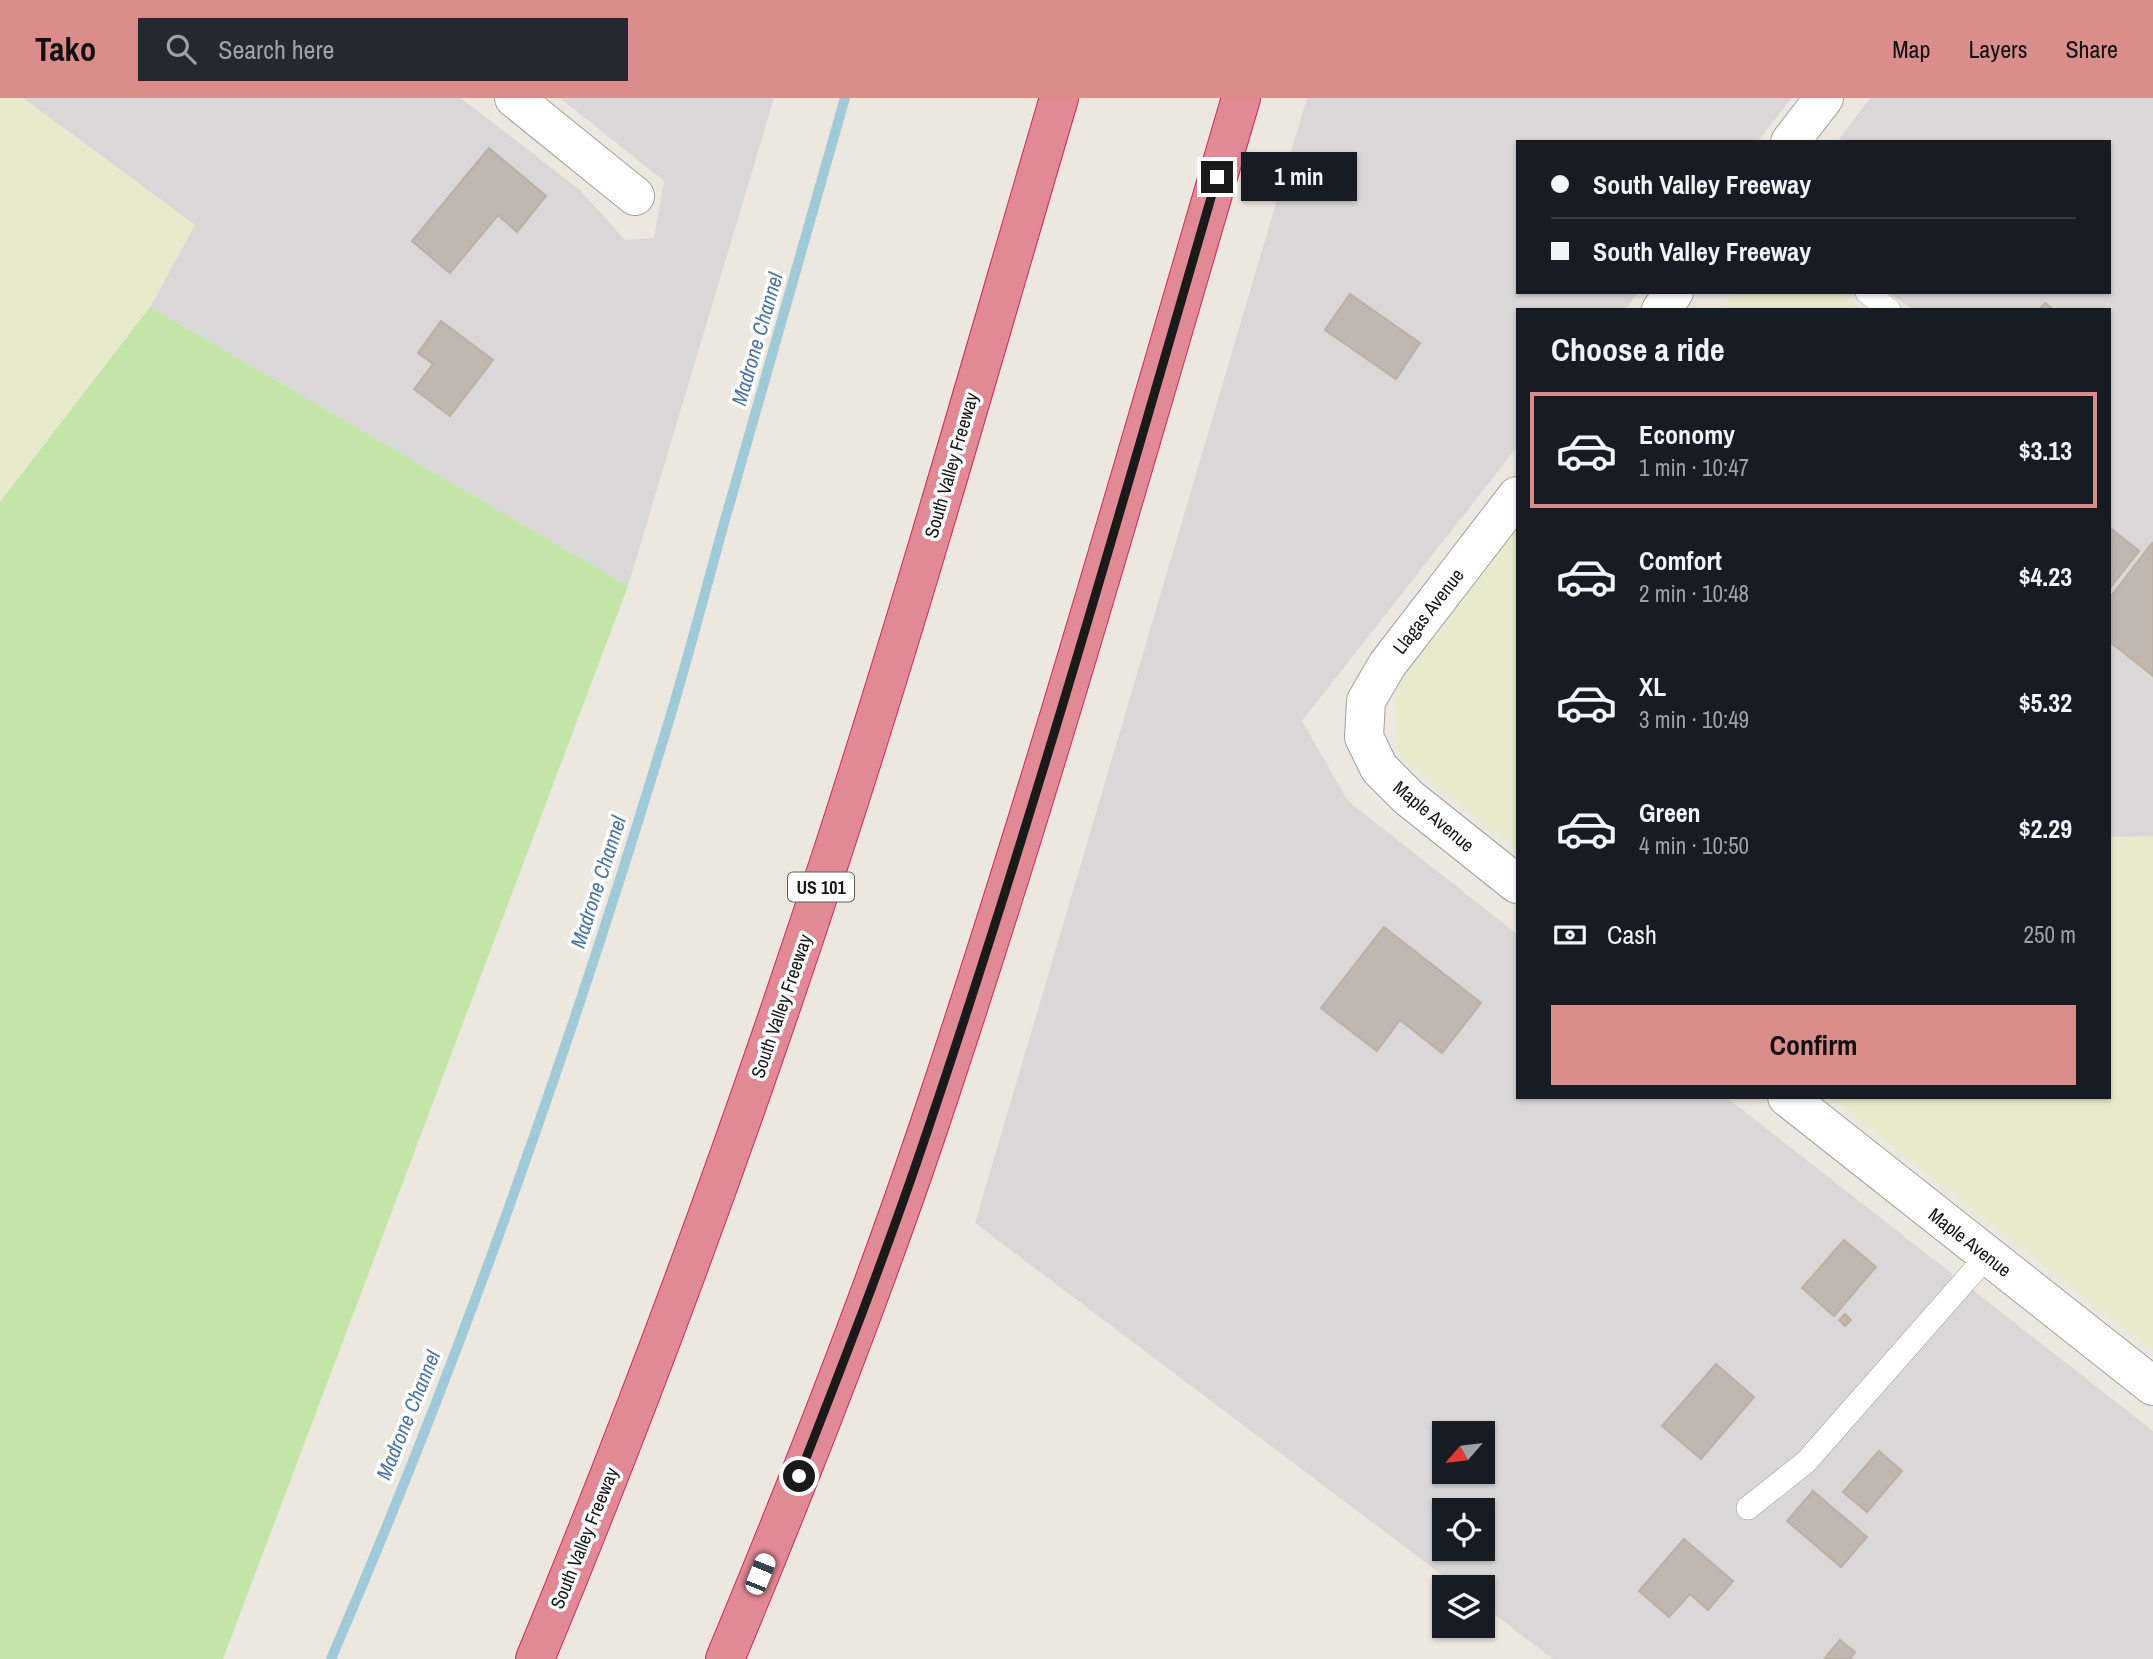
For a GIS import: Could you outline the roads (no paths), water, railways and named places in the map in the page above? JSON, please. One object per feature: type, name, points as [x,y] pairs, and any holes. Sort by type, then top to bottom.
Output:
[{"type":"highway","name":"South Valley Freeway","points":[[535,1659],[597,1509],[674,1309],[762,1064],[834,850],[911,601],[1059,98]]},
{"type":"highway","points":[[725,1659],[848,1353],[928,1129],[1005,891],[1241,98]]},
{"type":"street","points":[[514,98],[635,196]]},
{"type":"street","points":[[1792,140],[1824,98]]},
{"type":"street","name":"Llagas Avenue","points":[[1364,737],[1366,701],[1387,665],[1516,497]]},
{"type":"street","name":"Maple Avenue","points":[[1364,737],[1379,768],[1409,798],[1516,883]]},
{"type":"street","name":"Maple Avenue","points":[[1790,1099],[2153,1387]]},
{"type":"lane","points":[[1869,294],[1887,308]]},
{"type":"lane","points":[[1748,1508],[1806,1462],[1987,1256]]},
{"type":"waterway","name":"Madrone Channel","points":[[331,1659],[379,1546],[469,1317],[591,969],[673,708],[845,98]]}]
